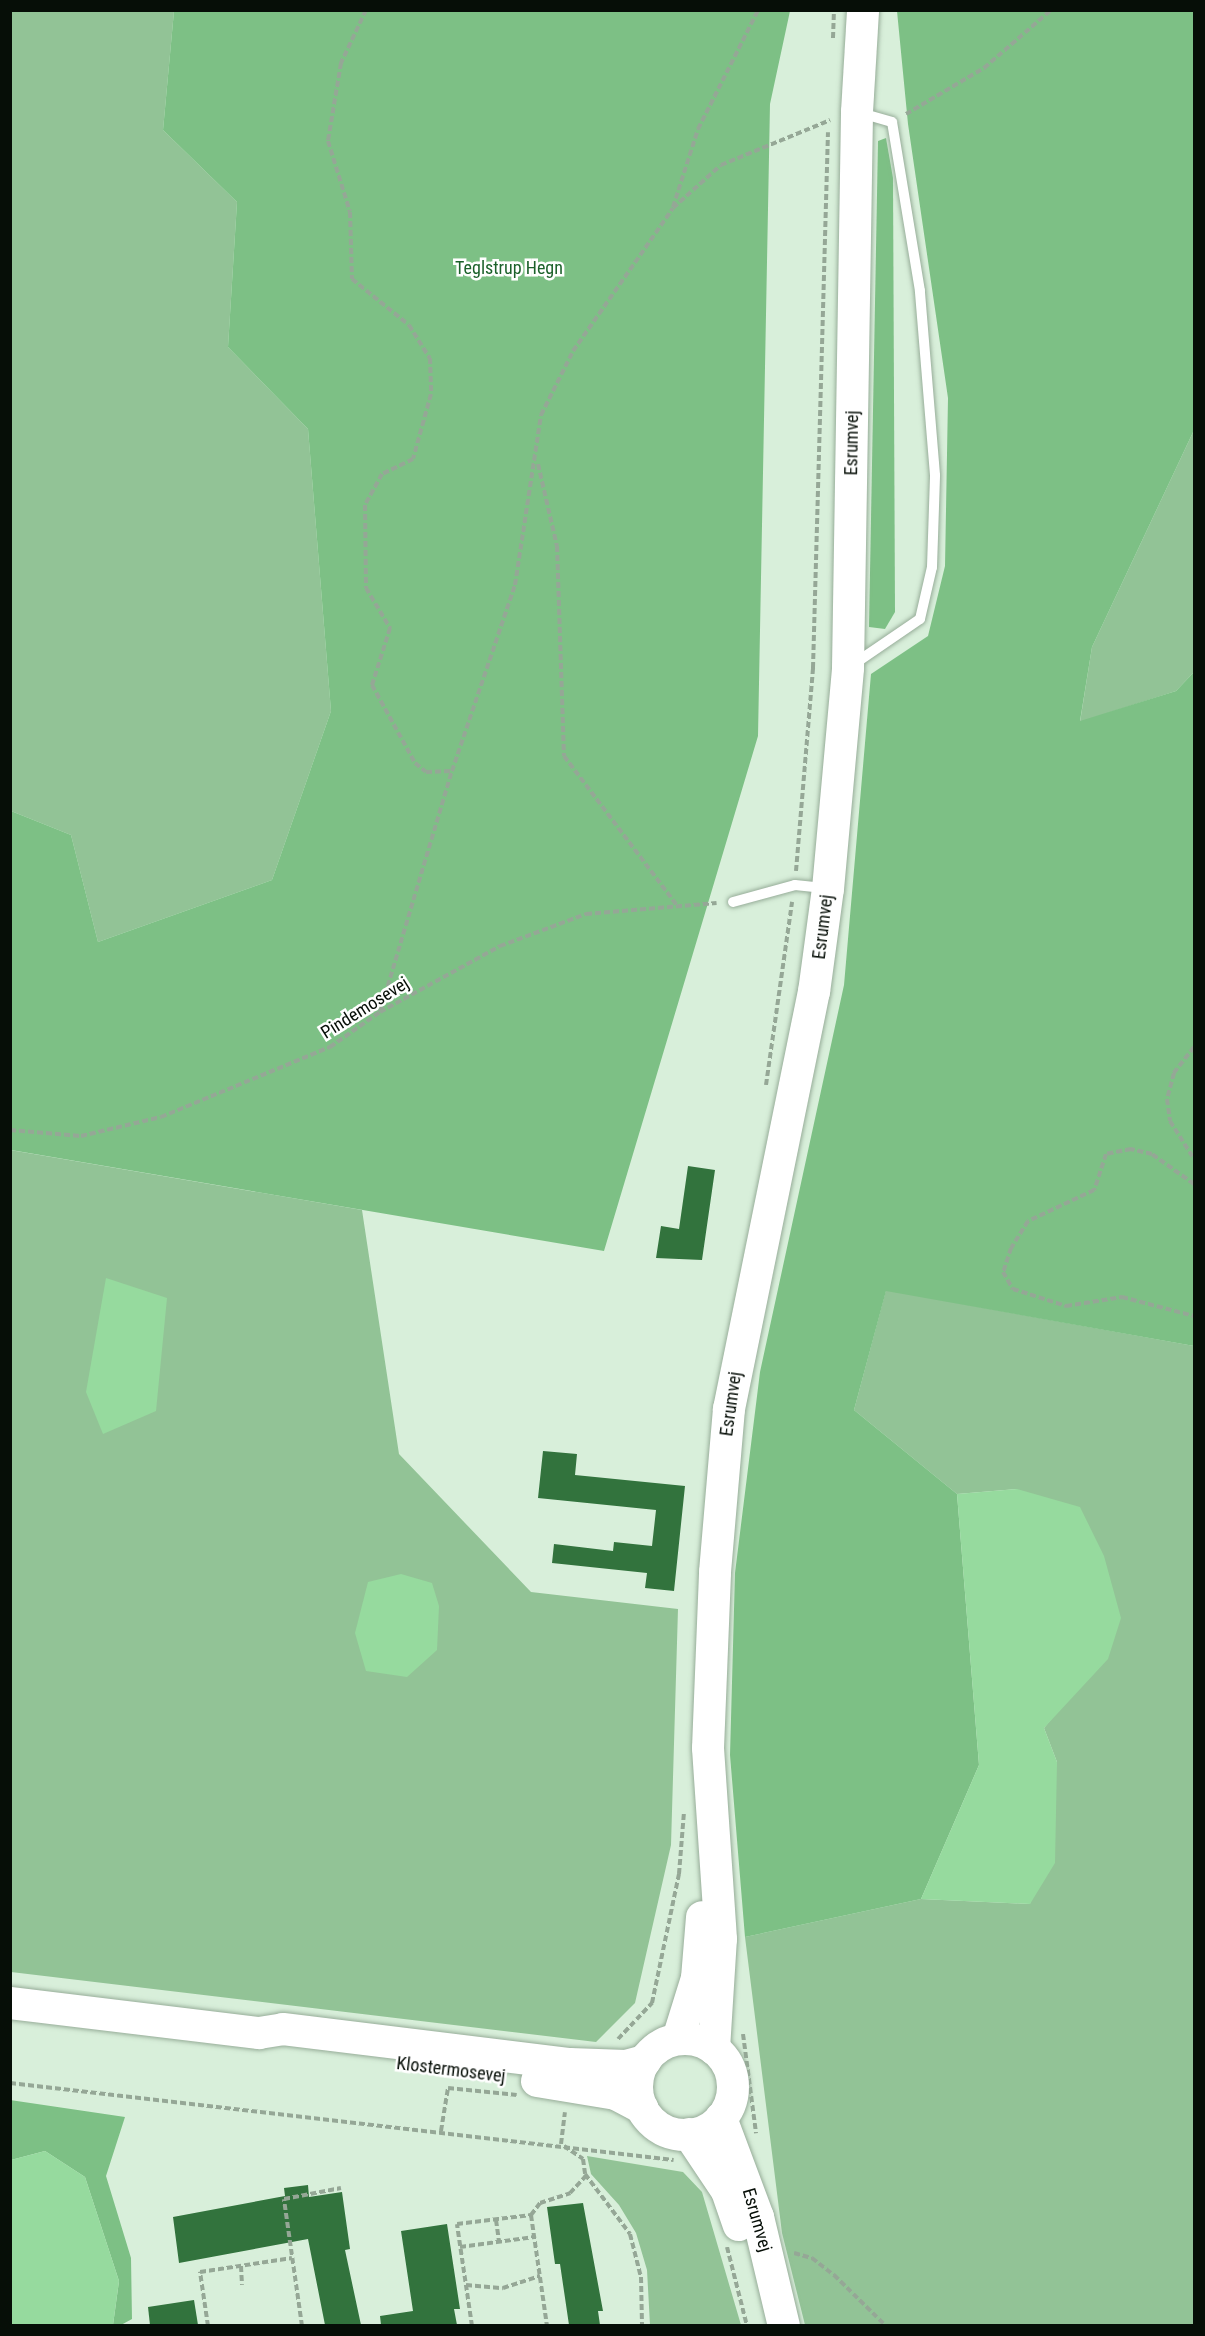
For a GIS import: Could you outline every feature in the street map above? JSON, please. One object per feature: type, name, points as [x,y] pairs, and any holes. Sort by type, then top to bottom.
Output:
[{"type":"main road","name":"Esrumvej","points":[[714,2049],[721,1939],[712,1835],[708,1748],[715,1572],[729,1409],[814,992],[828,889],[848,668],[838,114],[863,10]]},
{"type":"main road","name":"Esrumvej","points":[[678,2039],[697,1978],[712,1835]]},
{"type":"main road","name":"Klostermosevej","points":[[10,2003],[259,2033],[283,2029],[570,2064],[626,2066],[645,2061]]},
{"type":"main road","name":"Klostermosevej","points":[[259,2033],[286,2045],[340,2055],[616,2094],[642,2108]]},
{"type":"main road","points":[[678,2039],[714,2049],[732,2080],[731,2098],[721,2118],[685,2147],[661,2128],[642,2108],[637,2084],[645,2061],[653,2051],[678,2039]]},
{"type":"main road","name":"Esrumvej","points":[[721,2118],[758,2217],[784,2325]]},
{"type":"main road","name":"Esrumvej","points":[[685,2147],[727,2191],[768,2325]]},
{"type":"lane","points":[[838,114],[892,122],[920,291],[935,475],[932,567],[920,619],[848,668]]},
{"type":"lane","points":[[733,902],[795,885],[828,889]]},
{"type":"path","points":[[366,10],[341,63],[328,141],[350,212],[352,279],[409,325],[430,358],[431,394],[413,459],[382,474],[365,505],[366,588],[390,628],[372,685],[415,764],[426,772],[452,771]]},
{"type":"path","points":[[673,208],[698,129],[758,10]]},
{"type":"path","points":[[832,44],[834,10]]},
{"type":"path","points":[[892,122],[984,68],[1051,10]]},
{"type":"path","points":[[380,1012],[452,771],[515,585],[537,460],[541,415],[573,351],[673,208],[721,165],[838,114],[813,668],[795,885]]},
{"type":"path","points":[[537,460],[557,546],[564,756],[677,905]]},
{"type":"path","name":"Pindemosevej","points":[[10,1130],[81,1136],[161,1117],[330,1047],[380,1012],[500,946],[575,918],[677,905],[733,902]]},
{"type":"path","points":[[1194,1047],[1174,1073],[1167,1099],[1170,1121],[1194,1159]]},
{"type":"path","points":[[1194,1184],[1152,1155],[1131,1149],[1106,1154],[1094,1190],[1028,1221],[1011,1248],[1004,1272],[1013,1289],[1066,1306],[1122,1297],[1194,1316]]},
{"type":"path","points":[[611,2045],[652,2003],[660,1971]]},
{"type":"path","points":[[742,2029],[758,2146]]},
{"type":"path","points":[[10,2083],[561,2144],[685,2147]]},
{"type":"path","points":[[441,2131],[448,2088],[520,2095]]},
{"type":"path","points":[[561,2144],[566,2106]]},
{"type":"path","points":[[561,2144],[583,2159],[586,2176],[630,2234],[641,2277],[642,2325]]},
{"type":"path","points":[[472,2325],[457,2224],[531,2215],[540,2204],[570,2193],[586,2176]]},
{"type":"path","points":[[302,2325],[284,2199],[341,2188]]},
{"type":"path","points":[[531,2215],[547,2325]]},
{"type":"path","points":[[496,2220],[500,2241]]},
{"type":"path","points":[[460,2247],[534,2237]]},
{"type":"path","points":[[725,2237],[747,2325]]},
{"type":"path","points":[[785,2254],[812,2258],[886,2325]]},
{"type":"path","points":[[208,2325],[200,2272],[292,2258]]},
{"type":"path","points":[[241,2266],[243,2285]]},
{"type":"path","points":[[466,2284],[503,2288],[540,2276]]},
{"type":"shaded area","points":[[10,11],[174,11],[163,130],[237,202],[228,347],[308,429],[331,711],[272,880],[98,942],[71,835],[11,811]]},
{"type":"shaded area","points":[[1194,430],[1194,672],[1176,691],[1080,722],[1092,647]]},
{"type":"shaded area","points":[[10,1150],[362,1210],[399,1454],[531,1592],[678,1609],[671,1845],[635,2003],[596,2042],[11,1972]]},
{"type":"shaded area","points":[[106,1278],[167,1298],[156,1411],[103,1434],[86,1392]]},
{"type":"shaded area","points":[[886,1290],[1194,1346],[1194,2325],[805,2325],[782,2233],[745,1937],[921,1899],[1030,1904],[1057,1762],[1044,1728],[1062,1706],[1017,1489],[957,1494],[854,1410]]},
{"type":"shaded area","points":[[1017,1489],[1080,1507],[1104,1556],[1121,1618],[1108,1659],[1044,1728],[1057,1762],[1055,1863],[1030,1904],[921,1899],[979,1765],[957,1494]]},
{"type":"shaded area","points":[[401,1574],[432,1583],[439,1606],[437,1650],[407,1677],[366,1671],[355,1633],[368,1582]]},
{"type":"shaded area","points":[[45,2151],[85,2177],[119,2281],[113,2325],[11,2325],[11,2160]]},
{"type":"shaded area","points":[[587,2156],[683,2172],[702,2192],[741,2325],[650,2325],[647,2270],[636,2233],[619,2205],[591,2174]]},
{"type":"green space","name":"Teglstrup Hegn","points":[[174,11],[790,11],[770,104],[758,736],[604,1251],[11,1150],[11,811],[71,835],[98,942],[272,880],[331,711],[308,429],[228,347],[237,202],[163,130]]},
{"type":"green space","points":[[897,11],[1194,11],[1194,430],[1092,647],[1080,721],[1176,691],[1194,672],[1194,1346],[886,1291],[854,1410],[957,1494],[979,1765],[921,1899],[745,1937],[730,1755],[735,1573],[760,1372],[844,985],[871,674],[928,636],[945,566],[948,398],[908,124]]},
{"type":"green space","points":[[886,138],[893,178],[895,612],[885,629],[869,627],[878,141]]},
{"type":"green space","points":[[10,2100],[125,2117],[106,2176],[131,2258],[132,2319],[121,2325],[113,2325],[119,2281],[85,2177],[45,2151],[11,2160]]},
{"type":"building","points":[[688,1166],[715,1170],[702,1260],[656,1258],[661,1226],[679,1229]]},
{"type":"building","points":[[543,1451],[577,1454],[575,1475],[685,1486],[674,1591],[645,1588],[647,1573],[552,1563],[554,1544],[613,1551],[614,1542],[652,1546],[656,1510],[538,1498]]},
{"type":"building","points":[[308,2185],[309,2197],[342,2192],[350,2249],[345,2250],[361,2325],[325,2325],[308,2239],[179,2263],[173,2217],[285,2196],[284,2188]]},
{"type":"building","points":[[583,2203],[603,2311],[598,2311],[600,2325],[569,2325],[560,2264],[555,2264],[547,2207]]},
{"type":"building","points":[[447,2224],[460,2309],[454,2309],[457,2325],[381,2325],[380,2316],[413,2311],[401,2231]]},
{"type":"building","points":[[194,2300],[198,2325],[150,2325],[148,2307]]}]
